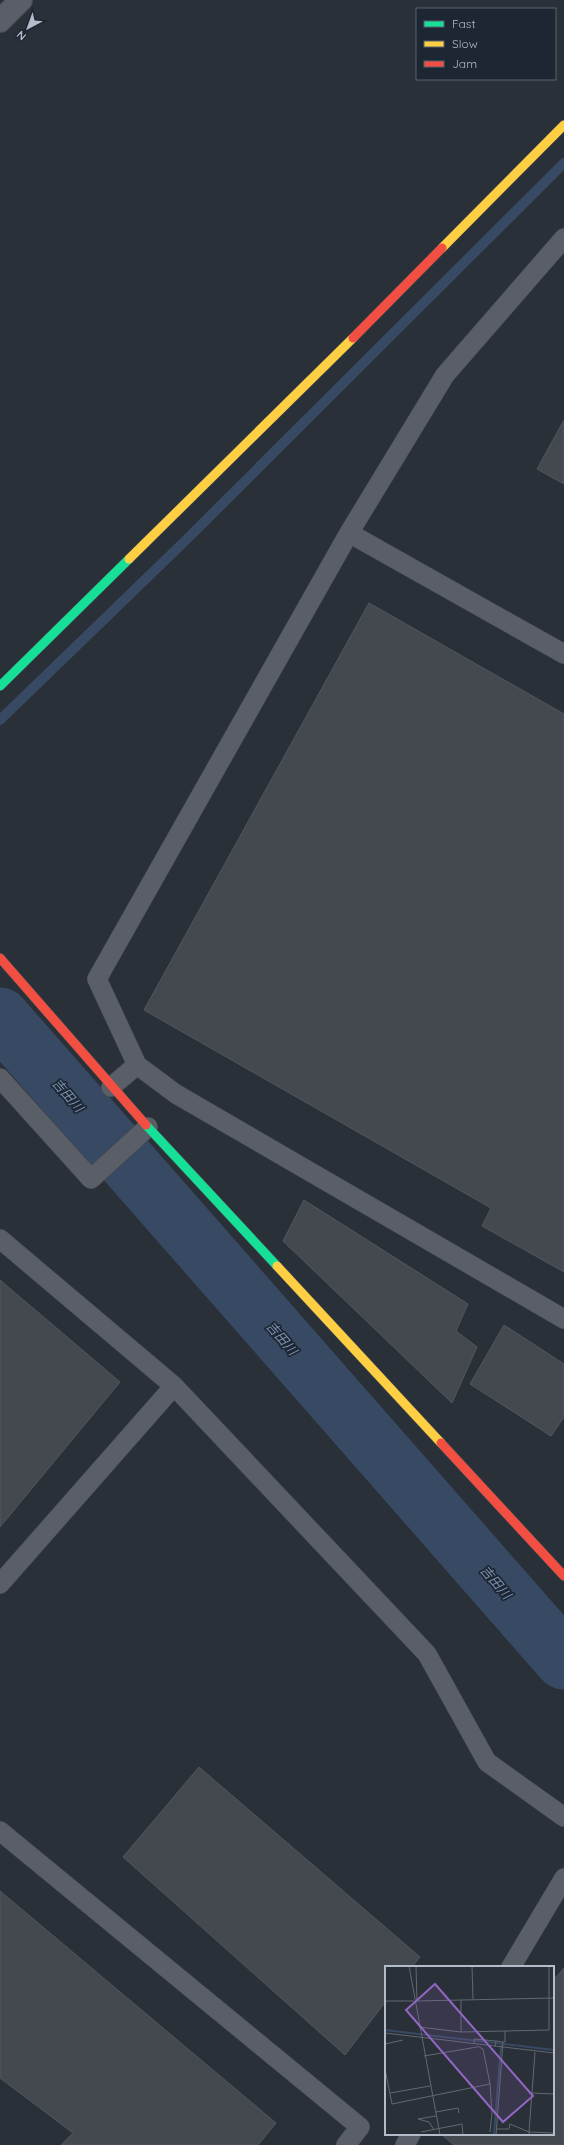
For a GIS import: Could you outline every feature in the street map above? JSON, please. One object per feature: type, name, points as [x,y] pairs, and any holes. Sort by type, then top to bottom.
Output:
[{"type":"street","points":[[0,20],[21,0]]},
{"type":"street","points":[[0,686],[309,382],[564,125]]},
{"type":"street","points":[[0,958],[147,1128],[564,1576]]},
{"type":"lane","points":[[564,238],[446,375],[349,533],[97,979],[137,1065],[176,1094],[564,1319]]},
{"type":"lane","points":[[349,533],[564,654]]},
{"type":"lane","points":[[111,1087],[137,1065]]},
{"type":"lane","points":[[0,1078],[91,1179],[147,1128]]},
{"type":"lane","points":[[0,1239],[174,1386],[427,1654],[487,1762],[564,1817]]},
{"type":"lane","points":[[0,1584],[174,1386]]},
{"type":"lane","points":[[0,1831],[360,2127],[346,2145]]},
{"type":"lane","points":[[512,1966],[564,1878]]},
{"type":"lane","points":[[405,2145],[410,2135]]},
{"type":"building","points":[[564,420],[564,484],[537,469]]},
{"type":"building","points":[[369,603],[564,714],[564,1272],[482,1226],[491,1208],[144,1010]]},
{"type":"building","points":[[304,1200],[468,1304],[456,1331],[477,1347],[452,1403],[283,1241]]},
{"type":"building","points":[[0,1280],[120,1382],[0,1527]]},
{"type":"building","points":[[504,1325],[564,1364],[564,1417],[551,1436],[470,1384]]},
{"type":"building","points":[[199,1767],[420,1957],[413,1966],[385,1966],[385,2002],[345,2055],[123,1857]]},
{"type":"building","points":[[0,1891],[276,2123],[258,2145],[61,2145],[73,2133],[0,2078]]},
{"type":"building","points":[[564,1968],[564,2145],[454,2145],[442,2135],[554,2135],[554,1980]]},
{"type":"waterway","points":[[0,720],[185,541],[564,163]]},
{"type":"waterway","name":"吉田川","points":[[0,1017],[564,1660]]},
{"type":"traffic: fast","points":[[0,686],[129,559]]},
{"type":"traffic: fast","points":[[146,1125],[277,1266]]},
{"type":"traffic: slow","points":[[442,248],[564,125]]},
{"type":"traffic: slow","points":[[129,559],[353,338]]},
{"type":"traffic: slow","points":[[277,1266],[441,1443]]},
{"type":"traffic: jam","points":[[353,338],[442,248]]},
{"type":"traffic: jam","points":[[0,958],[146,1125]]},
{"type":"traffic: jam","points":[[441,1443],[564,1576]]}]
